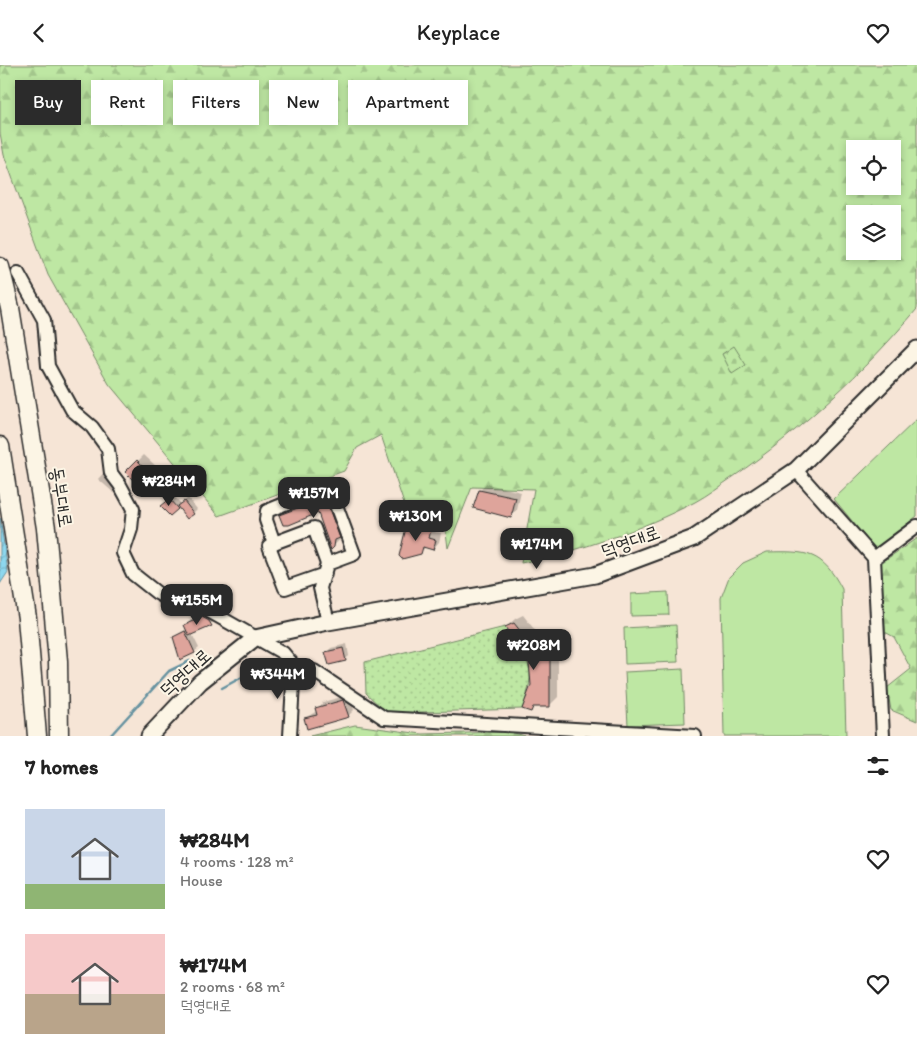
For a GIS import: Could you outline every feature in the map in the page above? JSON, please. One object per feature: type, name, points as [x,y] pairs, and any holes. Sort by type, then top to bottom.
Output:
[{"type":"highway","name":"동부대로","points":[[0,267],[10,308],[46,528],[58,661],[59,736]]},
{"type":"highway","points":[[0,446],[27,618],[36,736]]},
{"type":"main road","name":"덕영대로","points":[[149,736],[200,682],[255,638],[328,622],[595,575],[694,538],[796,470],[917,349]]},
{"type":"street","points":[[18,273],[44,321],[48,366],[72,410],[92,427],[108,449],[111,473],[134,509],[131,529],[123,553],[132,574],[157,593],[179,605],[200,606],[283,653],[294,666],[314,671],[384,718],[695,736]]},
{"type":"street","points":[[796,470],[874,558],[883,736]]},
{"type":"street","points":[[274,543],[266,520],[267,511],[329,485],[354,554],[326,569],[286,588],[269,547],[274,543],[314,528],[326,569],[320,588],[328,622]]},
{"type":"street","points":[[874,558],[917,526]]},
{"type":"street","points":[[290,736],[294,666]]},
{"type":"green space","points":[[0,65],[917,65],[917,309],[876,355],[831,399],[758,459],[695,502],[653,522],[588,546],[521,563],[534,489],[472,487],[448,548],[444,516],[407,513],[381,435],[357,448],[344,471],[219,516],[109,384],[48,275],[4,155],[0,133]]},
{"type":"green space","points":[[734,346],[746,365],[732,374],[722,354]]},
{"type":"green space","points":[[917,419],[917,516],[875,549],[834,499]]},
{"type":"green space","points":[[917,538],[917,721],[891,710],[887,688],[911,669],[894,637],[885,632],[881,563]]},
{"type":"green space","points":[[767,552],[793,552],[812,556],[820,560],[827,567],[835,576],[842,589],[846,736],[724,736],[721,598],[729,577],[743,563]]},
{"type":"green space","points":[[668,592],[669,615],[631,616],[631,594]]},
{"type":"green space","points":[[676,625],[678,662],[625,664],[624,628]]},
{"type":"green space","points":[[505,627],[525,657],[530,674],[527,695],[522,709],[387,713],[366,693],[365,662]]},
{"type":"green space","points":[[683,669],[685,723],[628,725],[625,672]]},
{"type":"green space","points":[[355,725],[422,734],[511,732],[525,736],[310,736]]},
{"type":"water","points":[[0,518],[8,572],[0,584]]},
{"type":"building","points":[[137,460],[154,477],[142,489],[125,472]]},
{"type":"building","points":[[479,490],[516,498],[511,518],[473,508]]},
{"type":"building","points":[[325,498],[340,538],[335,540],[334,547],[331,550],[318,513],[289,525],[283,525],[279,515]]},
{"type":"building","points":[[169,499],[178,509],[170,516],[160,506]]},
{"type":"building","points":[[184,501],[194,514],[187,519],[177,506]]},
{"type":"building","points":[[418,527],[431,530],[429,538],[436,540],[433,550],[423,547],[421,554],[402,559],[399,556],[406,528],[417,531]]},
{"type":"building","points":[[202,617],[209,621],[212,626],[189,636],[184,625]]},
{"type":"building","points":[[514,623],[532,646],[540,643],[550,660],[550,707],[533,707],[531,712],[522,709],[531,685],[529,662],[505,627]]},
{"type":"building","points":[[185,631],[195,653],[180,660],[173,637]]},
{"type":"building","points":[[343,648],[346,661],[329,665],[325,652]]},
{"type":"building","points":[[343,700],[349,717],[307,729],[304,718],[317,715],[315,708]]},
{"type":"waterway","points":[[110,736],[169,671],[190,661]]},
{"type":"waterway","points":[[222,688],[272,661]]}]
